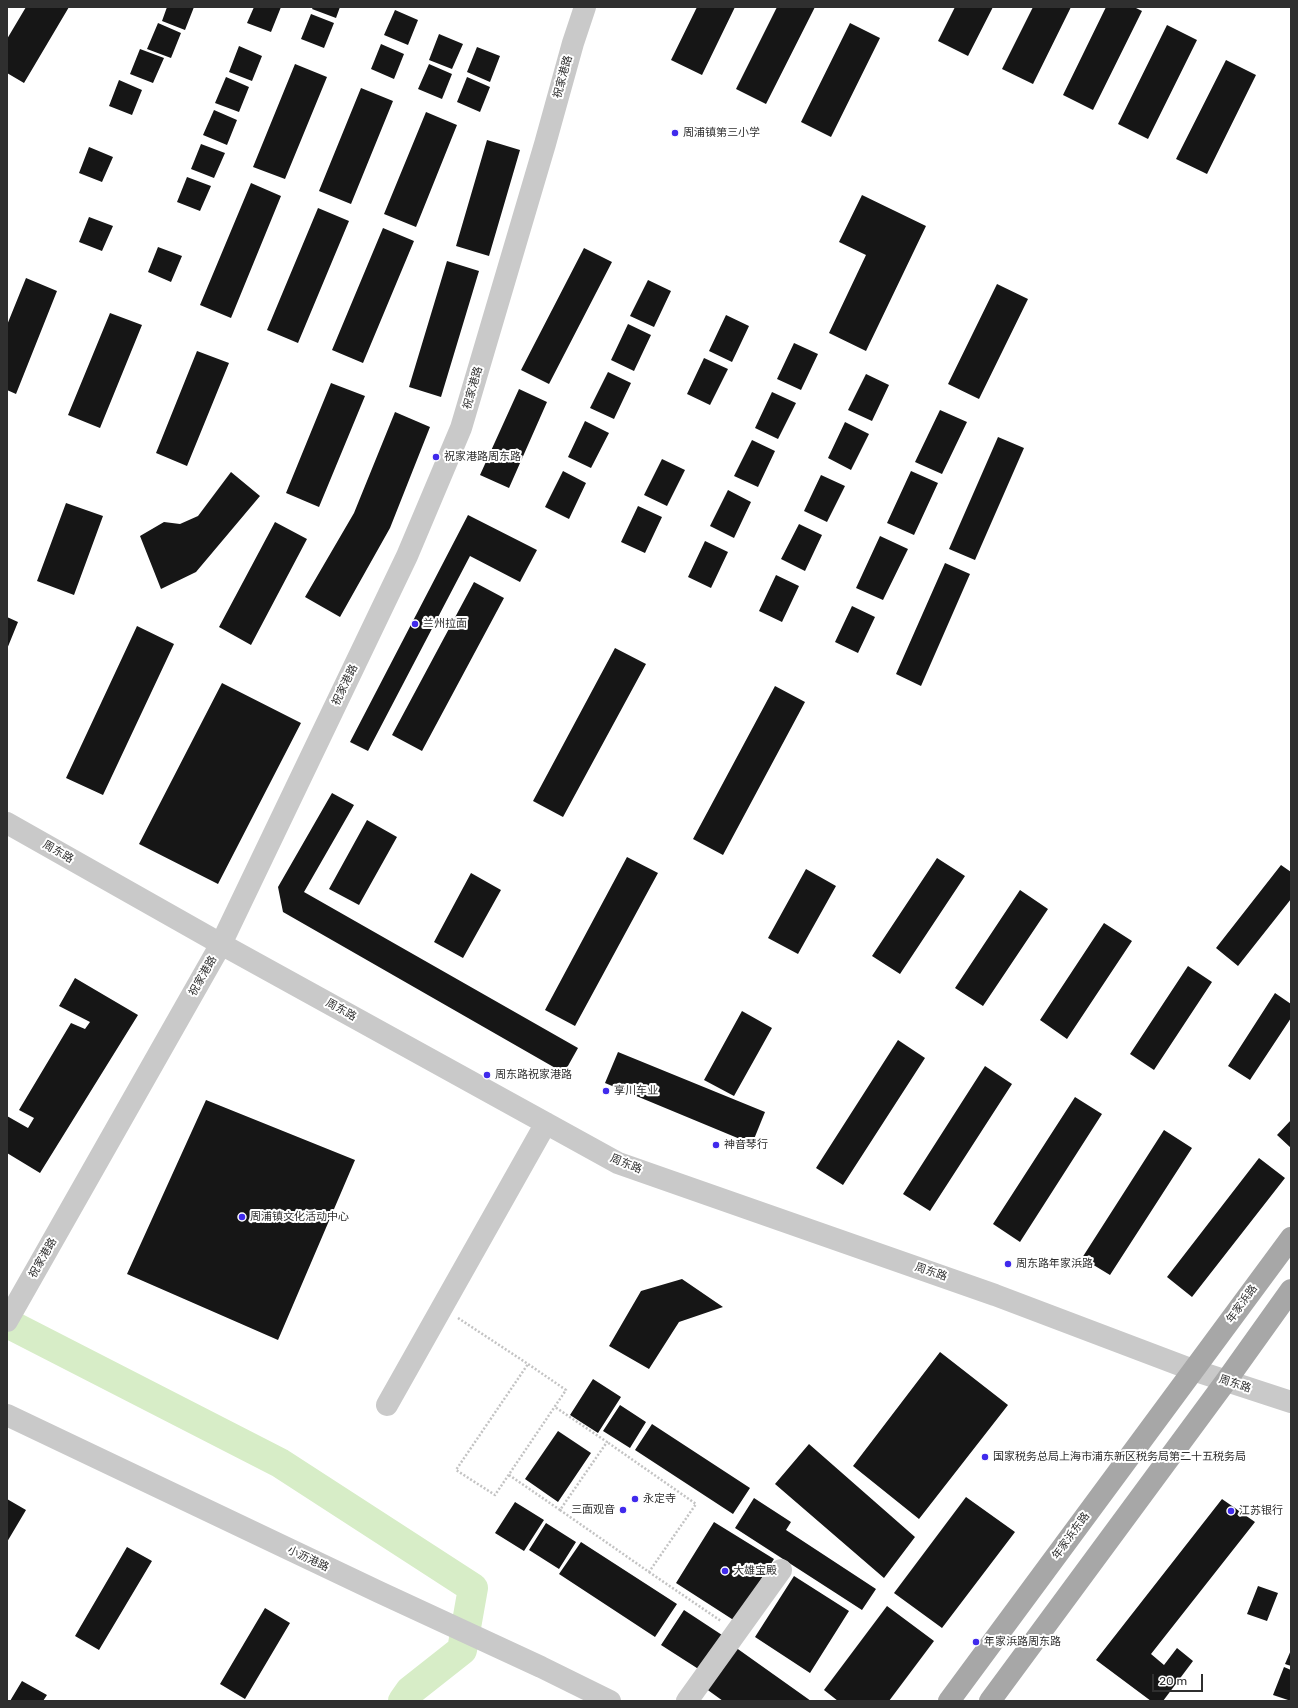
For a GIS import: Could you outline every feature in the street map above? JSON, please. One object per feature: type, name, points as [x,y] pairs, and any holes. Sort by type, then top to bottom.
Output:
[{"type":"main road","name":"年家浜路","points":[[1193,1370],[1291,1238]]},
{"type":"main road","points":[[990,1701],[1226,1381],[1291,1290]]},
{"type":"main road","name":"年家浜东路","points":[[949,1701],[1193,1370]]},
{"type":"street","name":"祝家港路","points":[[7,1321],[221,944],[407,556],[461,428],[545,144],[573,43],[585,7]]},
{"type":"street","name":"周东路","points":[[7,823],[221,944],[618,1163],[995,1295],[1193,1370],[1291,1402]]},
{"type":"street","points":[[387,1405],[546,1123]]},
{"type":"street","name":"小沥港路","points":[[7,1415],[610,1701]]},
{"type":"street","points":[[687,1701],[781,1570]]},
{"type":"path","points":[[442,1308],[528,1364],[566,1390],[495,1495],[456,1470],[528,1364]]},
{"type":"path","points":[[555,1407],[696,1504],[648,1572]]},
{"type":"path","points":[[560,1510],[607,1442]]},
{"type":"path","points":[[508,1475],[648,1572],[737,1631]]},
{"type":"building","points":[[26,7],[69,7],[24,83],[7,73],[7,39]]},
{"type":"building","points":[[167,7],[194,7],[185,30],[162,21]]},
{"type":"building","points":[[254,7],[281,7],[271,32],[247,23]]},
{"type":"building","points":[[313,7],[340,7],[336,18],[312,9]]},
{"type":"building","points":[[697,7],[735,7],[702,75],[671,60]]},
{"type":"building","points":[[777,7],[815,7],[766,104],[736,89]]},
{"type":"building","points":[[955,7],[993,7],[968,56],[938,41]]},
{"type":"building","points":[[1033,7],[1071,7],[1033,84],[1002,69]]},
{"type":"building","points":[[1106,7],[1134,7],[1142,11],[1093,110],[1063,95]]},
{"type":"building","points":[[395,10],[418,20],[408,45],[384,35]]},
{"type":"building","points":[[311,14],[334,23],[324,48],[301,39]]},
{"type":"building","points":[[158,23],[181,33],[171,58],[147,49]]},
{"type":"building","points":[[850,23],[880,38],[831,137],[801,122]]},
{"type":"building","points":[[1167,25],[1197,40],[1148,139],[1118,124]]},
{"type":"building","points":[[439,34],[463,44],[452,69],[429,60]]},
{"type":"building","points":[[381,44],[404,54],[394,79],[371,69]]},
{"type":"building","points":[[239,46],[262,56],[252,81],[229,72]]},
{"type":"building","points":[[477,47],[500,56],[490,82],[467,72]]},
{"type":"building","points":[[140,49],[164,58],[153,83],[130,74]]},
{"type":"building","points":[[1226,60],[1256,75],[1207,174],[1176,159]]},
{"type":"building","points":[[295,64],[327,77],[285,179],[253,167]]},
{"type":"building","points":[[429,64],[452,74],[442,99],[418,89]]},
{"type":"building","points":[[226,77],[249,87],[239,112],[215,103]]},
{"type":"building","points":[[467,77],[490,87],[480,112],[457,102]]},
{"type":"building","points":[[119,80],[142,90],[132,115],[109,106]]},
{"type":"building","points":[[361,88],[393,101],[351,204],[319,191]]},
{"type":"building","points":[[214,110],[237,120],[227,145],[203,135]]},
{"type":"building","points":[[426,112],[457,125],[416,227],[384,214]]},
{"type":"building","points":[[487,140],[520,150],[489,256],[456,246]]},
{"type":"building","points":[[201,144],[225,153],[214,178],[191,169]]},
{"type":"building","points":[[89,147],[113,157],[102,182],[79,173]]},
{"type":"building","points":[[187,177],[211,186],[200,211],[177,202]]},
{"type":"building","points":[[251,183],[281,196],[231,318],[200,305]]},
{"type":"building","points":[[862,195],[926,226],[866,351],[829,333],[866,255],[839,242]]},
{"type":"building","points":[[318,208],[349,221],[298,343],[267,330]]},
{"type":"building","points":[[89,217],[113,226],[102,251],[79,242]]},
{"type":"building","points":[[383,228],[414,241],[363,363],[332,350]]},
{"type":"building","points":[[158,247],[182,256],[171,282],[148,272]]},
{"type":"building","points":[[584,248],[612,262],[549,384],[521,370]]},
{"type":"building","points":[[447,261],[479,271],[441,397],[409,387]]},
{"type":"building","points":[[26,278],[57,291],[16,394],[7,390],[7,325]]},
{"type":"building","points":[[648,280],[671,291],[654,327],[630,316]]},
{"type":"building","points":[[997,284],[1028,299],[979,399],[948,384]]},
{"type":"building","points":[[110,313],[142,325],[100,428],[68,415]]},
{"type":"building","points":[[726,315],[749,326],[732,362],[709,351]]},
{"type":"building","points":[[628,324],[651,335],[634,371],[611,360]]},
{"type":"building","points":[[794,343],[818,354],[801,390],[777,379]]},
{"type":"building","points":[[197,351],[229,363],[187,466],[156,453]]},
{"type":"building","points":[[704,358],[728,369],[710,405],[687,394]]},
{"type":"building","points":[[608,372],[631,383],[614,419],[590,408]]},
{"type":"building","points":[[866,374],[889,385],[872,421],[848,410]]},
{"type":"building","points":[[331,383],[365,396],[319,507],[286,493]]},
{"type":"building","points":[[519,389],[547,402],[509,488],[480,475]]},
{"type":"building","points":[[772,392],[796,403],[778,439],[755,428]]},
{"type":"building","points":[[940,410],[967,422],[942,474],[915,462]]},
{"type":"building","points":[[395,412],[430,427],[390,528],[340,617],[305,597],[354,513]]},
{"type":"building","points":[[585,421],[609,433],[591,468],[568,457]]},
{"type":"building","points":[[845,422],[869,434],[851,470],[828,458]]},
{"type":"building","points":[[998,437],[1024,448],[975,560],[949,549]]},
{"type":"building","points":[[752,440],[775,451],[758,487],[734,476]]},
{"type":"building","points":[[662,459],[685,470],[667,506],[644,495]]},
{"type":"building","points":[[563,471],[586,483],[569,519],[545,507]]},
{"type":"building","points":[[911,471],[938,483],[914,535],[887,523]]},
{"type":"building","points":[[231,472],[260,496],[196,572],[161,589],[140,536],[164,522],[180,524],[198,516]]},
{"type":"building","points":[[821,475],[845,486],[827,522],[804,511]]},
{"type":"building","points":[[728,490],[751,502],[734,538],[710,526]]},
{"type":"building","points":[[66,503],[103,516],[74,595],[37,581]]},
{"type":"building","points":[[638,506],[662,517],[645,553],[621,542]]},
{"type":"building","points":[[468,515],[537,550],[520,582],[470,556],[368,751],[350,742]]},
{"type":"building","points":[[275,522],[307,539],[251,645],[219,627]]},
{"type":"building","points":[[799,524],[822,535],[805,571],[781,559]]},
{"type":"building","points":[[880,536],[908,549],[883,600],[856,588]]},
{"type":"building","points":[[705,541],[728,552],[711,588],[688,577]]},
{"type":"building","points":[[945,563],[970,574],[921,686],[896,674]]},
{"type":"building","points":[[776,575],[799,586],[782,622],[759,611]]},
{"type":"building","points":[[474,582],[504,598],[422,751],[392,735]]},
{"type":"building","points":[[852,606],[875,617],[858,653],[835,642]]},
{"type":"building","points":[[7,617],[18,622],[7,649]]},
{"type":"building","points":[[137,626],[174,644],[103,795],[66,778]]},
{"type":"building","points":[[615,648],[646,664],[563,817],[533,801]]},
{"type":"building","points":[[222,683],[301,723],[218,884],[139,844]]},
{"type":"building","points":[[775,686],[805,702],[723,855],[693,839]]},
{"type":"building","points":[[332,793],[354,805],[304,892],[578,1048],[564,1073],[283,912],[278,887]]},
{"type":"building","points":[[367,820],[397,837],[359,905],[329,889]]},
{"type":"building","points":[[627,857],[658,873],[575,1026],[545,1010]]},
{"type":"building","points":[[937,858],[965,876],[900,974],[872,956]]},
{"type":"building","points":[[1281,865],[1291,872],[1291,899],[1238,966],[1216,948]]},
{"type":"building","points":[[806,869],[836,886],[798,954],[768,938]]},
{"type":"building","points":[[471,873],[501,890],[463,958],[434,942]]},
{"type":"building","points":[[1020,890],[1048,909],[983,1006],[955,988]]},
{"type":"building","points":[[1104,923],[1132,941],[1067,1039],[1040,1020]]},
{"type":"building","points":[[1188,966],[1212,982],[1154,1070],[1130,1054]]},
{"type":"building","points":[[75,978],[138,1015],[40,1173],[7,1153],[7,1116],[28,1128],[34,1118],[19,1110],[71,1023],[85,1029],[90,1022],[59,1006]]},
{"type":"building","points":[[1275,993],[1291,1004],[1291,1018],[1250,1080],[1228,1066]]},
{"type":"building","points":[[742,1011],[772,1028],[734,1096],[704,1080]]},
{"type":"building","points":[[898,1040],[925,1058],[843,1185],[816,1168]]},
{"type":"building","points":[[618,1052],[765,1112],[752,1144],[605,1083]]},
{"type":"building","points":[[985,1066],[1012,1084],[930,1211],[903,1194]]},
{"type":"building","points":[[1075,1097],[1102,1114],[1020,1242],[993,1224]]},
{"type":"building","name":"周浦镇文化活动中心","points":[[206,1100],[355,1160],[278,1340],[127,1274]]},
{"type":"building","points":[[1291,1120],[1291,1148],[1277,1135]]},
{"type":"building","points":[[1164,1130],[1192,1148],[1110,1275],[1082,1258]]},
{"type":"building","points":[[1259,1158],[1285,1178],[1192,1297],[1167,1277]]},
{"type":"building","points":[[682,1279],[723,1307],[679,1322],[649,1369],[609,1346],[641,1291]]},
{"type":"building","points":[[940,1352],[1008,1405],[919,1519],[853,1466]]},
{"type":"building","points":[[593,1379],[621,1397],[598,1433],[570,1415]]},
{"type":"building","points":[[620,1405],[646,1422],[630,1448],[603,1431]]},
{"type":"building","points":[[652,1424],[750,1488],[733,1514],[635,1450]]},
{"type":"building","points":[[558,1431],[591,1453],[558,1502],[525,1479]]},
{"type":"building","points":[[809,1444],[915,1537],[884,1578],[775,1484]]},
{"type":"building","points":[[966,1497],[1015,1532],[942,1628],[894,1593]]},
{"type":"building","points":[[754,1498],[791,1522],[786,1530],[876,1589],[862,1610],[735,1528]]},
{"type":"building","points":[[7,1499],[26,1510],[7,1542]]},
{"type":"building","points":[[1222,1499],[1255,1522],[1151,1654],[1164,1665],[1177,1648],[1193,1661],[1163,1701],[1151,1701],[1096,1660]]},
{"type":"building","points":[[515,1502],[544,1520],[524,1551],[495,1533]]},
{"type":"building","name":"大雄宝殿","points":[[714,1522],[774,1559],[735,1621],[676,1583]]},
{"type":"building","points":[[546,1523],[576,1542],[559,1569],[529,1550]]},
{"type":"building","points":[[581,1542],[677,1604],[655,1637],[559,1574]]},
{"type":"building","points":[[127,1547],[152,1561],[99,1650],[75,1636]]},
{"type":"building","points":[[794,1576],[849,1611],[810,1673],[755,1637]]},
{"type":"building","points":[[1258,1586],[1278,1593],[1267,1621],[1247,1614]]},
{"type":"building","points":[[887,1606],[934,1641],[889,1701],[838,1701],[824,1690]]},
{"type":"building","points":[[265,1608],[290,1623],[245,1699],[220,1684]]},
{"type":"building","points":[[684,1610],[722,1635],[700,1670],[661,1645]]},
{"type":"building","points":[[735,1647],[811,1701],[723,1701],[705,1688]]},
{"type":"building","points":[[1291,1650],[1291,1666],[1285,1664]]},
{"type":"building","points":[[1284,1667],[1291,1670],[1291,1701],[1273,1695]]},
{"type":"building","points":[[22,1681],[47,1695],[43,1701],[10,1701]]},
{"type":"waterway","points":[[7,1323],[280,1463],[473,1588],[462,1650],[410,1691],[403,1701]]},
{"type":"place","name":"周浦镇第三小学","points":[[675,133]]},
{"type":"place","name":"祝家港路周东路","points":[[436,457]]},
{"type":"place","name":"兰州拉面","points":[[415,624]]},
{"type":"place","name":"周东路祝家港路","points":[[487,1075]]},
{"type":"place","name":"享川车业","points":[[606,1091]]},
{"type":"place","name":"神音琴行","points":[[716,1145]]},
{"type":"place","name":"周浦镇文化活动中心","points":[[242,1217]]},
{"type":"place","name":"周东路年家浜路","points":[[1008,1264]]},
{"type":"place","name":"国家税务总局上海市浦东新区税务局第二十五税务局","points":[[985,1457]]},
{"type":"place","name":"永定寺","points":[[635,1499]]},
{"type":"place","name":"三面观音","points":[[623,1510]]},
{"type":"place","name":"江苏银行","points":[[1231,1511]]},
{"type":"place","name":"大雄宝殿","points":[[725,1571]]},
{"type":"place","name":"年家浜路周东路","points":[[976,1642]]}]
